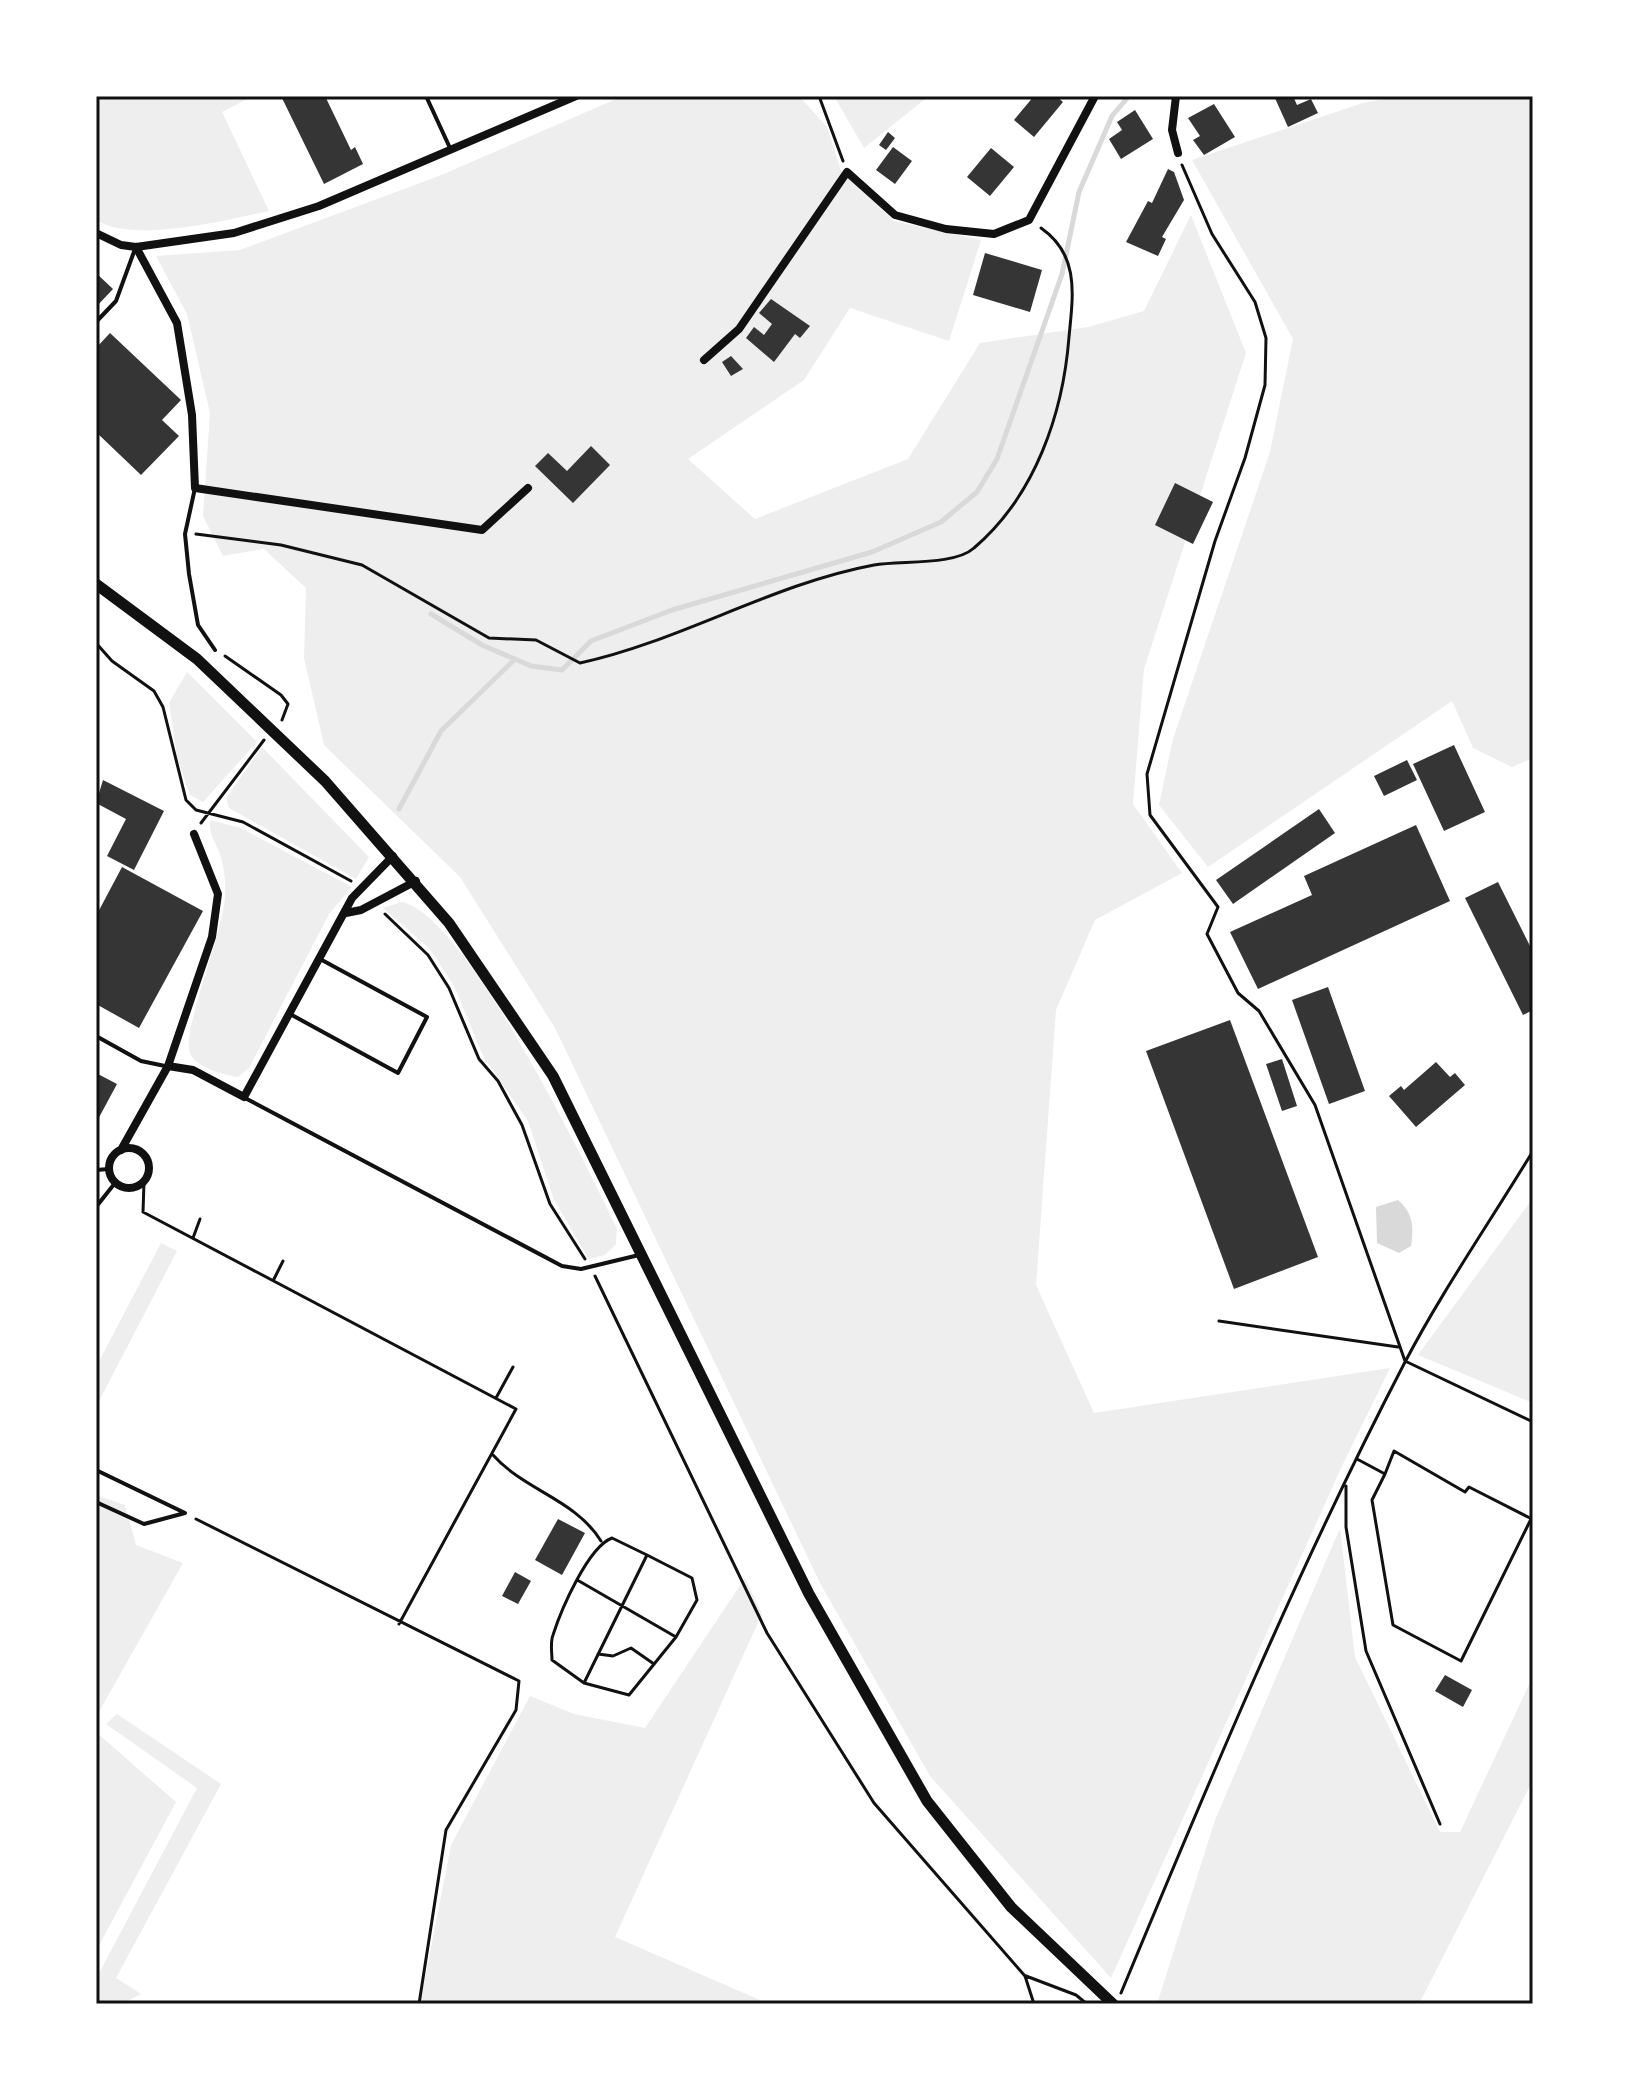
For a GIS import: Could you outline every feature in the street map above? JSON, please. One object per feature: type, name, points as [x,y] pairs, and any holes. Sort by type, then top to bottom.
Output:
[{"type":"street","points":[[96,233],[121,245],[136,247],[234,233],[295,214],[576,96]]},
{"type":"street","points":[[704,360],[739,329],[847,172],[895,215],[946,229],[994,234],[1029,220],[1095,96]]},
{"type":"street","points":[[1176,96],[1172,130],[1178,153]]},
{"type":"street","points":[[136,247],[177,323],[192,415],[195,488],[482,530],[528,488]]},
{"type":"street","points":[[96,584],[197,659],[325,781],[416,881],[449,923],[553,1076],[809,1594],[927,1801],[1011,1907],[1093,1988],[1115,2004]]},
{"type":"street","points":[[121,1150],[137,1149],[148,1160],[150,1168],[144,1182],[130,1189],[115,1183],[109,1169],[110,1161],[121,1150],[168,1066],[212,937],[218,894],[194,834]]},
{"type":"street","points":[[168,1066],[193,1070],[244,1097],[346,913],[361,889],[393,856]]},
{"type":"street","points":[[346,913],[374,903],[416,881]]},
{"type":"lane","points":[[426,96],[450,148]]},
{"type":"lane","points":[[96,322],[116,301],[136,247]]},
{"type":"lane","points":[[195,488],[185,534],[198,625],[215,650]]},
{"type":"lane","points":[[290,1014],[398,1073],[427,1017],[320,959]]},
{"type":"lane","points":[[96,1036],[141,1061],[168,1066]]},
{"type":"lane","points":[[244,1097],[562,1266],[590,1268],[639,1255]]},
{"type":"lane","points":[[96,1170],[109,1169]]},
{"type":"lane","points":[[96,1207],[115,1183]]},
{"type":"lane","points":[[96,1470],[185,1513]]},
{"type":"lane","points":[[96,1502],[144,1524],[185,1513]]},
{"type":"path","points":[[819,96],[847,172]]},
{"type":"path","points":[[1178,153],[1212,234],[1255,302],[1266,338],[1265,385],[1245,458],[1215,541],[1147,774],[1150,815],[1218,907],[1207,934],[1238,993],[1259,1011],[1315,1105],[1405,1361],[1533,1422]]},
{"type":"path","points":[[185,534],[281,545],[362,565],[489,638],[536,640],[580,663],[614,656],[790,588],[875,565],[925,562],[972,551],[1013,501],[1049,442],[1066,374],[1074,282],[1071,263],[1053,236]]},
{"type":"path","points":[[96,643],[112,661],[154,691],[163,707],[186,800],[196,810],[243,822],[361,889]]},
{"type":"path","points":[[215,650],[281,695],[288,704],[285,716]]},
{"type":"path","points":[[208,811],[259,744]]},
{"type":"path","points":[[374,903],[428,955],[449,988],[479,1059],[498,1081],[522,1125],[550,1204],[590,1268],[767,1633],[874,1803],[1025,1976],[1034,2004]]},
{"type":"path","points":[[1115,2004],[1237,1714],[1405,1361],[1533,1151]]},
{"type":"path","points":[[144,1182],[143,1212],[516,1409],[399,1624]]},
{"type":"path","points":[[193,1238],[200,1219]]},
{"type":"path","points":[[274,1281],[283,1261]]},
{"type":"path","points":[[1219,1321],[1398,1347]]},
{"type":"path","points":[[496,1398],[513,1367]]},
{"type":"path","points":[[1394,1451],[1465,1492],[1469,1487],[1532,1517],[1461,1661],[1393,1625],[1372,1500],[1385,1474],[1394,1451]]},
{"type":"path","points":[[493,1455],[505,1468],[584,1517],[602,1542]]},
{"type":"path","points":[[1357,1459],[1385,1474]]},
{"type":"path","points":[[1346,1482],[1346,1527],[1366,1651],[1440,1824]]},
{"type":"path","points":[[185,1513],[399,1624],[519,1681],[516,1710],[446,1830],[419,2004]]},
{"type":"path","points":[[612,1538],[647,1555],[692,1578],[697,1600],[676,1637],[629,1695],[584,1683],[552,1660],[551,1638],[577,1580],[602,1542],[612,1538]]},
{"type":"path","points":[[584,1683],[647,1555]]},
{"type":"path","points":[[577,1580],[676,1637]]},
{"type":"path","points":[[598,1654],[613,1656],[631,1648],[654,1664]]},
{"type":"path","points":[[1025,1976],[1076,1995],[1087,2004]]},
{"type":"shaded area","points":[[96,96],[253,96],[222,112],[269,211],[156,230],[112,227],[96,220]]},
{"type":"shaded area","points":[[623,96],[799,96],[827,127],[841,171],[894,221],[981,240],[949,341],[850,308],[804,380],[688,459],[755,519],[908,459],[980,343],[1088,327],[1144,311],[1191,215],[1246,353],[1144,669],[1133,804],[1182,873],[1095,920],[1056,1010],[1036,1285],[1094,1413],[1390,1368],[1342,1466],[1111,1978],[930,1776],[820,1583],[555,1028],[460,877],[324,745],[304,658],[306,588],[264,549],[223,556],[203,516],[210,413],[187,314],[156,256],[240,250],[439,176]]},
{"type":"shaded area","points":[[834,96],[929,96],[864,148]]},
{"type":"shaded area","points":[[1409,96],[1533,96],[1533,758],[1512,767],[1473,748],[1452,701],[1208,867],[1159,805],[1173,739],[1270,452],[1293,339],[1192,160],[1366,102]]},
{"type":"shaded area","points":[[187,672],[257,742],[203,802],[190,795],[177,757],[169,703]]},
{"type":"shaded area","points":[[262,747],[369,857],[356,879],[229,808],[226,798]]},
{"type":"shaded area","points":[[210,820],[241,828],[352,887],[329,914],[249,1068],[238,1077],[204,1067],[190,1053],[191,1025],[225,897],[223,864],[211,834]]},
{"type":"shaded area","points":[[402,902],[428,917],[458,950],[522,1046],[617,1228],[616,1244],[605,1255],[589,1259],[554,1200],[528,1121],[484,1058],[454,986],[430,949],[383,908]]},
{"type":"shaded area","points":[[1533,1198],[1533,1403],[1418,1355]]},
{"type":"shaded area","points":[[1398,1200],[1409,1215],[1412,1233],[1411,1246],[1399,1253],[1377,1243],[1376,1207]]},
{"type":"shaded area","points":[[161,1243],[177,1251],[96,1407],[96,1367]]},
{"type":"shaded area","points":[[96,1495],[125,1505],[136,1545],[183,1563],[96,1717]]},
{"type":"shaded area","points":[[1340,1528],[1355,1657],[1440,1832],[1460,1832],[1533,1676],[1533,1780],[1419,2004],[1157,2004],[1215,1820]]},
{"type":"shaded area","points":[[745,1578],[762,1614],[615,1937],[760,2000],[758,2004],[420,2004],[451,1845],[530,1696],[574,1714],[645,1728]]},
{"type":"shaded area","points":[[117,1714],[221,1784],[116,1978],[141,1994],[122,2004],[96,2004],[96,1979],[197,1788],[106,1724]]},
{"type":"shaded area","points":[[96,1732],[176,1802],[96,1951]]},
{"type":"building","points":[[281,96],[325,96],[351,150],[355,147],[363,164],[324,184]]},
{"type":"building","points":[[1034,96],[1056,96],[1063,102],[1034,137],[1014,120]]},
{"type":"building","points":[[1274,96],[1293,96],[1297,105],[1311,99],[1318,113],[1288,127]]},
{"type":"building","points":[[1214,104],[1235,137],[1204,155],[1193,140],[1200,136],[1188,118]]},
{"type":"building","points":[[1135,110],[1153,139],[1121,159],[1109,139],[1122,130],[1117,122]]},
{"type":"building","points":[[888,132],[895,138],[886,150],[879,145]]},
{"type":"building","points":[[893,147],[912,161],[895,184],[876,170]]},
{"type":"building","points":[[991,148],[1014,167],[990,196],[967,177]]},
{"type":"building","points":[[1168,169],[1174,172],[1184,200],[1162,237],[1166,239],[1158,256],[1126,242],[1148,201],[1152,203]]},
{"type":"building","points":[[985,253],[1042,270],[1030,312],[973,295]]},
{"type":"building","points":[[96,273],[113,289],[96,307]]},
{"type":"building","points":[[771,299],[810,326],[800,338],[795,334],[774,362],[746,338],[754,327],[764,335],[772,324],[759,313]]},
{"type":"building","points":[[110,333],[181,400],[162,420],[179,436],[141,475],[96,432],[96,348]]},
{"type":"building","points":[[731,356],[743,369],[731,376],[722,362]]},
{"type":"building","points":[[591,446],[610,465],[573,503],[535,466],[548,453],[567,471]]},
{"type":"building","points":[[1175,483],[1213,502],[1193,544],[1155,525]]},
{"type":"building","points":[[1454,745],[1485,812],[1444,831],[1413,764]]},
{"type":"building","points":[[1407,760],[1417,780],[1384,796],[1374,776]]},
{"type":"building","points":[[103,780],[164,811],[134,870],[107,856],[126,819],[96,803]]},
{"type":"building","points":[[1319,809],[1335,833],[1233,904],[1216,880]]},
{"type":"building","points":[[1416,825],[1450,901],[1258,989],[1230,932],[1312,895],[1304,876]]},
{"type":"building","points":[[122,867],[203,911],[139,1028],[96,1004],[96,916]]},
{"type":"building","points":[[1498,882],[1533,952],[1533,1010],[1523,1015],[1465,898]]},
{"type":"building","points":[[1328,987],[1365,1091],[1329,1104],[1292,1000]]},
{"type":"building","points":[[1230,1020],[1318,1257],[1234,1289],[1146,1051]]},
{"type":"building","points":[[1282,1059],[1297,1106],[1282,1111],[1266,1064]]},
{"type":"building","points":[[1436,1062],[1450,1077],[1455,1073],[1465,1085],[1416,1127],[1389,1096],[1401,1086],[1404,1090]]},
{"type":"building","points":[[96,1073],[117,1084],[96,1123]]},
{"type":"building","points":[[558,1519],[585,1533],[562,1575],[535,1560]]},
{"type":"building","points":[[515,1572],[531,1581],[518,1604],[502,1596]]},
{"type":"building","points":[[1445,1675],[1472,1690],[1463,1707],[1435,1691]]},
{"type":"waterway","points":[[431,614],[482,645],[531,666],[562,670],[591,641],[672,610],[872,552],[941,522],[977,492],[997,459],[1062,274],[1079,192],[1112,116],[1129,96]]},
{"type":"waterway","points":[[399,809],[441,731],[515,659]]}]
